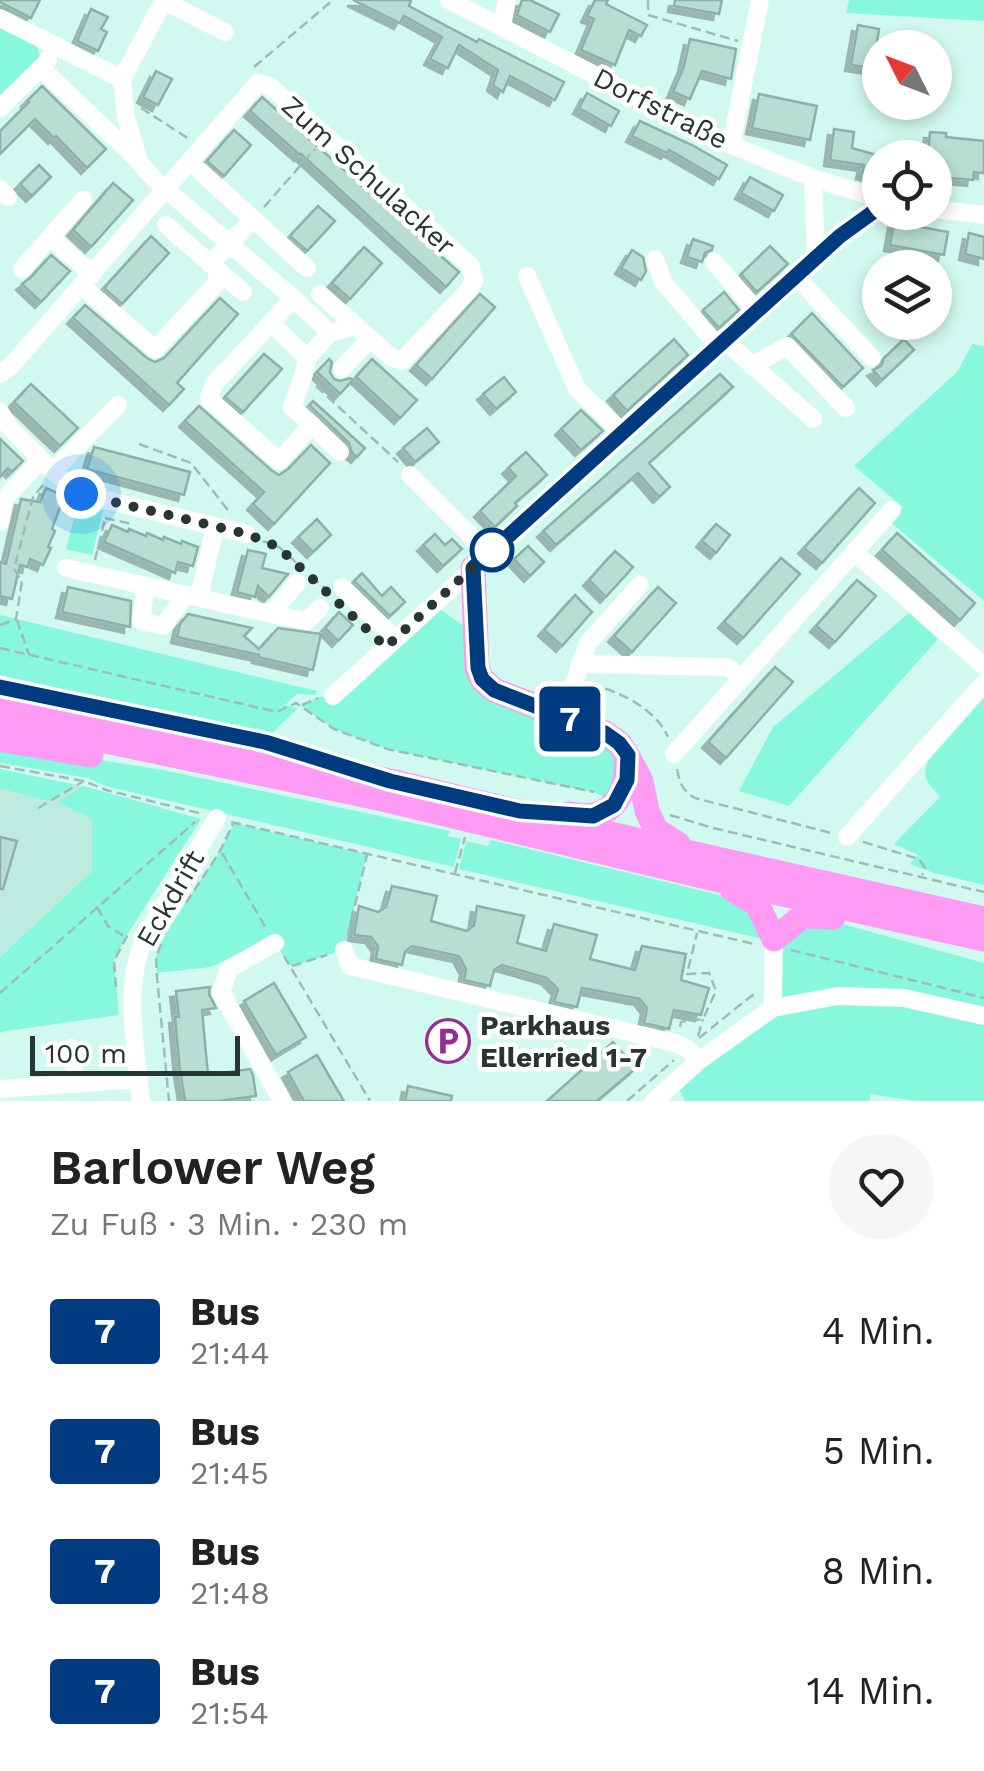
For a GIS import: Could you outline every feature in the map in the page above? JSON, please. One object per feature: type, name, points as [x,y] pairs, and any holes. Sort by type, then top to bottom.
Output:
[{"type":"highway","points":[[481,561],[478,668],[482,679],[494,690],[605,733],[619,743],[641,781],[656,830],[690,853]]},
{"type":"highway","points":[[0,688],[265,742],[386,790]]},
{"type":"highway","points":[[0,701],[386,790],[715,879],[984,939]]},
{"type":"highway","points":[[0,719],[520,811],[984,918]]},
{"type":"highway","points":[[0,739],[248,782],[386,790]]},
{"type":"highway","points":[[520,811],[593,816],[614,805],[627,780],[628,755]]},
{"type":"highway","points":[[715,879],[757,904],[774,943],[802,916],[910,922]]},
{"type":"street","points":[[140,162],[126,117],[122,78],[164,0],[225,32]]},
{"type":"street","name":"Dorfstraße","points":[[450,0],[731,144],[862,193]]},
{"type":"street","points":[[502,26],[507,0]]},
{"type":"street","points":[[731,144],[760,0]]},
{"type":"street","points":[[0,18],[122,78]]},
{"type":"street","points":[[0,108],[47,62],[50,43]]},
{"type":"street","points":[[41,68],[166,188],[330,333],[363,332]]},
{"type":"street","name":"Zum Schulacker","points":[[0,374],[258,83],[271,87],[471,266],[474,280],[467,292],[402,360],[391,357],[363,332]]},
{"type":"street","points":[[200,171],[307,268]]},
{"type":"street","points":[[813,178],[816,259]]},
{"type":"street","points":[[22,269],[83,200]]},
{"type":"street","points":[[952,210],[984,215]]},
{"type":"street","points":[[333,696],[862,219]]},
{"type":"street","points":[[50,237],[155,350],[216,284],[214,268],[253,220]]},
{"type":"street","points":[[166,225],[242,292]]},
{"type":"street","points":[[655,259],[663,282],[721,343],[813,420]]},
{"type":"street","points":[[714,262],[757,310]]},
{"type":"street","points":[[527,276],[578,389],[622,432]]},
{"type":"street","points":[[796,276],[872,358]]},
{"type":"street","points":[[320,294],[363,332]]},
{"type":"street","points":[[294,298],[214,384],[209,400],[279,461],[312,425]]},
{"type":"street","points":[[272,323],[305,366]]},
{"type":"street","points":[[342,369],[363,332]]},
{"type":"street","points":[[330,333],[305,366],[292,407],[340,452]]},
{"type":"street","points":[[752,366],[787,346],[846,408]]},
{"type":"street","points":[[0,522],[2,497],[49,468],[118,405]]},
{"type":"street","points":[[0,412],[8,427],[81,494],[247,534]]},
{"type":"street","points":[[410,474],[481,561]]},
{"type":"street","points":[[674,754],[892,510]]},
{"type":"street","points":[[146,586],[141,621],[163,626],[193,596],[215,528]]},
{"type":"street","points":[[854,552],[984,666]]},
{"type":"street","points":[[66,568],[307,621],[331,597],[395,639]]},
{"type":"street","points":[[271,614],[297,583]]},
{"type":"street","points":[[562,716],[588,643],[640,585]]},
{"type":"street","points":[[578,672],[726,666],[741,677]]},
{"type":"street","points":[[847,837],[984,683]]},
{"type":"street","name":"Eckdrift","points":[[141,1101],[132,1000],[137,956],[144,939],[225,820]]},
{"type":"street","points":[[275,943],[229,970],[221,992],[282,1101]]},
{"type":"street","points":[[773,1008],[774,943]]},
{"type":"street","points":[[344,950],[350,966],[687,1051]]},
{"type":"street","points":[[654,1101],[687,1051],[773,1008],[838,996],[904,998],[984,1016]]},
{"type":"street","points":[[72,1048],[76,1084]]},
{"type":"street","points":[[0,1089],[139,1080]]},
{"type":"path","points":[[648,0],[648,15],[752,45]]},
{"type":"path","points":[[125,98],[190,140]]},
{"type":"path","points":[[253,220],[326,136]]},
{"type":"path","points":[[305,366],[410,474]]},
{"type":"path","points":[[138,444],[191,463],[247,534],[278,547],[331,597]]},
{"type":"path","points":[[29,655],[16,618],[22,581],[14,570],[33,497],[49,468]]},
{"type":"path","points":[[92,574],[105,518]]},
{"type":"path","points":[[0,625],[16,618]]},
{"type":"path","points":[[0,648],[278,712],[296,703],[334,729],[386,748],[597,793],[614,805]]},
{"type":"path","points":[[578,672],[633,701],[654,717],[666,731],[685,792],[695,798],[919,858],[925,868],[921,878]]},
{"type":"path","points":[[0,766],[84,781],[204,814],[0,993]]},
{"type":"path","points":[[38,808],[84,781]]},
{"type":"path","points":[[670,815],[984,892]]},
{"type":"path","points":[[182,909],[220,851],[225,820],[697,931],[774,943],[984,998]]},
{"type":"path","points":[[455,874],[464,837]]},
{"type":"path","points":[[220,851],[370,1101]]},
{"type":"path","points":[[291,966],[344,950],[367,854]]},
{"type":"path","points":[[687,1051],[681,1022],[704,1019],[716,991],[709,973],[687,974],[697,931]]},
{"type":"path","points":[[162,938],[156,957],[170,1101]]},
{"type":"path","points":[[626,1101],[760,989]]},
{"type":"shaded area","points":[[0,769],[160,807],[0,957]]},
{"type":"green space","points":[[849,0],[984,0],[984,21],[846,13]]},
{"type":"green space","points":[[0,28],[37,47],[41,59],[0,99]]},
{"type":"green space","points":[[972,344],[984,346],[984,601],[889,521],[903,507],[854,466],[958,371]]},
{"type":"green space","points":[[78,503],[103,510],[92,555],[66,549]]},
{"type":"green space","points":[[433,604],[476,635],[477,668],[619,743],[614,805],[597,793],[387,749],[334,729],[301,706],[319,697],[333,696]]},
{"type":"green space","points":[[909,613],[938,639],[789,806],[739,791],[773,727]]},
{"type":"green space","points":[[0,615],[317,691],[315,695],[297,694],[285,705],[298,708],[268,737],[0,675]]},
{"type":"green space","points":[[984,698],[984,885],[910,864],[918,855],[894,844],[940,797],[926,776],[928,761]]},
{"type":"green space","points":[[0,744],[163,770],[450,831],[448,836],[461,839],[454,867],[105,786],[88,778],[0,763]]},
{"type":"green space","points":[[0,769],[75,785],[47,801],[0,788]]},
{"type":"green space","points":[[83,786],[201,819],[114,960],[119,1015],[0,1032],[0,957],[92,871],[92,819],[57,802]]},
{"type":"green space","points":[[234,823],[367,854],[344,950],[291,966],[271,938],[211,967],[157,973],[156,957],[162,939]]},
{"type":"green space","points":[[491,840],[732,898],[747,905],[763,939],[459,869],[466,841],[488,846]]},
{"type":"green space","points":[[835,922],[984,963],[984,1101],[915,1101],[870,1094],[870,1101],[685,1101],[675,1082],[773,1008],[774,946],[799,925]]},
{"type":"building","points":[[0,0],[40,0],[31,18]]},
{"type":"building","points":[[353,0],[411,0],[409,6],[564,82],[555,100],[510,76],[503,92],[493,85],[498,70],[459,45],[448,68],[430,59],[442,37],[404,16],[400,23]]},
{"type":"building","points":[[522,0],[559,14],[550,32],[517,15]]},
{"type":"building","points":[[595,0],[608,0],[606,4],[647,25],[641,36],[629,30],[615,65],[581,50],[594,19],[587,16]]},
{"type":"building","points":[[675,0],[722,0],[719,14],[674,6]]},
{"type":"building","points":[[91,9],[108,17],[101,29],[107,32],[98,51],[77,41]]},
{"type":"building","points":[[858,25],[879,29],[862,30],[862,66],[851,65]]},
{"type":"building","points":[[690,39],[736,49],[731,79],[702,71],[690,99],[673,92]]},
{"type":"building","points":[[156,71],[172,79],[158,105],[143,97]]},
{"type":"building","points":[[42,86],[106,149],[87,168],[35,119],[0,154],[0,131]]},
{"type":"building","points":[[587,93],[619,111],[611,126],[579,108]]},
{"type":"building","points":[[759,94],[817,106],[810,140],[752,128]]},
{"type":"building","points":[[262,97],[459,272],[446,287],[250,111]]},
{"type":"building","points":[[640,121],[727,165],[719,179],[669,150],[667,153],[632,136]]},
{"type":"building","points":[[834,129],[854,132],[852,148],[862,151],[862,165],[830,160]]},
{"type":"building","points":[[234,130],[251,145],[224,176],[207,161]]},
{"type":"building","points":[[930,132],[984,141],[984,173],[974,172],[973,180],[952,178],[952,140],[929,140]]},
{"type":"building","points":[[39,165],[51,177],[32,196],[20,184]]},
{"type":"building","points":[[750,177],[783,195],[774,211],[741,193]]},
{"type":"building","points":[[113,183],[133,200],[91,247],[73,230]]},
{"type":"building","points":[[318,206],[335,221],[307,251],[290,236]]},
{"type":"building","points":[[893,230],[948,232],[945,250],[890,245]]},
{"type":"building","points":[[969,233],[984,237],[984,259],[965,254]]},
{"type":"building","points":[[151,236],[169,253],[122,304],[104,288]]},
{"type":"building","points":[[693,239],[713,246],[702,262],[687,257]]},
{"type":"building","points":[[770,246],[788,264],[757,292],[741,274]]},
{"type":"building","points":[[364,247],[382,263],[350,299],[332,283]]},
{"type":"building","points":[[632,250],[643,257],[646,271],[641,280],[621,268]]},
{"type":"building","points":[[51,255],[70,271],[41,302],[22,284]]},
{"type":"building","points":[[724,292],[739,310],[719,328],[703,310]]},
{"type":"building","points":[[480,294],[495,307],[432,379],[416,365]]},
{"type":"building","points":[[220,298],[238,314],[177,383],[184,389],[169,405],[73,318],[85,305],[155,362],[164,358]]},
{"type":"building","points":[[812,313],[863,368],[843,387],[791,334]]},
{"type":"building","points":[[674,339],[688,355],[627,411],[613,395]]},
{"type":"building","points":[[903,340],[914,350],[882,380],[873,370],[881,366]]},
{"type":"building","points":[[264,354],[282,369],[243,412],[225,397]]},
{"type":"building","points":[[329,359],[334,379],[353,380],[340,394],[317,372]]},
{"type":"building","points":[[372,359],[417,400],[400,418],[356,377]]},
{"type":"building","points":[[720,374],[733,387],[649,463],[670,487],[659,497],[638,473],[556,545],[543,531]]},
{"type":"building","points":[[504,377],[516,392],[496,409],[483,394]]},
{"type":"building","points":[[31,384],[78,428],[60,446],[14,402]]},
{"type":"building","points":[[313,401],[365,448],[357,457],[349,443],[309,405]]},
{"type":"building","points":[[199,406],[279,475],[311,445],[330,463],[274,524],[253,504],[264,492],[185,421]]},
{"type":"building","points":[[581,410],[603,431],[581,450],[561,429]]},
{"type":"building","points":[[427,428],[439,442],[415,462],[403,448]]},
{"type":"building","points":[[0,439],[23,461],[0,477]]},
{"type":"building","points":[[94,447],[190,472],[184,495],[87,469]]},
{"type":"building","points":[[526,452],[547,475],[495,527],[480,511],[516,476],[508,468]]},
{"type":"building","points":[[46,488],[64,496],[52,529],[55,531],[48,547],[51,548],[43,565],[30,559],[28,567],[20,565],[12,599],[0,596],[0,562],[6,564],[21,499],[40,502]]},
{"type":"building","points":[[859,488],[875,503],[822,563],[804,548]]},
{"type":"building","points":[[317,519],[331,535],[313,552],[298,537]]},
{"type":"building","points":[[716,524],[730,535],[716,553],[702,541]]},
{"type":"building","points":[[112,525],[198,547],[193,566],[178,562],[175,573],[104,542]]},
{"type":"building","points":[[897,533],[975,603],[960,620],[882,550]]},
{"type":"building","points":[[435,534],[445,545],[452,539],[462,549],[443,566],[423,545]]},
{"type":"building","points":[[528,546],[544,562],[530,576],[514,559]]},
{"type":"building","points":[[248,550],[266,554],[262,568],[288,574],[269,597],[258,586],[255,597],[237,592]]},
{"type":"building","points":[[615,551],[633,567],[606,597],[589,580]]},
{"type":"building","points":[[781,558],[800,574],[743,638],[724,622]]},
{"type":"building","points":[[362,573],[382,596],[391,587],[405,602],[390,616],[354,581]]},
{"type":"building","points":[[857,580],[876,596],[835,642],[816,626]]},
{"type":"building","points":[[68,587],[131,601],[130,627],[62,612]]},
{"type":"building","points":[[658,587],[676,603],[632,652],[614,636]]},
{"type":"building","points":[[575,595],[592,612],[562,646],[544,630]]},
{"type":"building","points":[[339,612],[353,625],[338,641],[325,628]]},
{"type":"building","points":[[188,614],[252,628],[244,636],[259,649],[278,628],[321,634],[313,670],[177,637]]},
{"type":"building","points":[[775,667],[793,682],[726,758],[708,742]]},
{"type":"building","points":[[0,837],[17,841],[3,889],[0,889]]},
{"type":"building","points":[[392,886],[437,896],[431,921],[467,931],[474,925],[477,906],[524,916],[517,943],[546,951],[554,924],[597,935],[590,959],[635,970],[642,946],[686,954],[681,980],[709,988],[701,1015],[674,1010],[669,1029],[644,1023],[647,1008],[640,999],[582,988],[577,1007],[554,1002],[558,989],[547,978],[502,965],[494,970],[490,986],[464,980],[466,969],[459,956],[412,946],[405,952],[402,965],[376,959],[378,946],[371,937],[354,935],[359,906],[378,912],[386,907]]},
{"type":"building","points":[[274,983],[306,1037],[276,1055],[244,1001]]},
{"type":"building","points":[[210,987],[216,1008],[202,1010],[208,1075],[250,1069],[256,1096],[185,1101],[175,1017],[179,1017],[176,991]]},
{"type":"building","points":[[613,1042],[636,1068],[597,1101],[547,1101]]},
{"type":"building","points":[[317,1055],[344,1101],[304,1101],[288,1072]]},
{"type":"building","points":[[408,1086],[452,1096],[451,1101],[405,1101]]},
{"type":"bus line","name":"7","points":[[0,687],[265,742],[390,781],[520,811],[593,816],[614,805],[627,780],[628,755],[619,743],[605,733],[494,690],[482,679],[478,668],[473,568],[862,219]]},
{"type":"place","name":"Parkhaus Ellerried 1-7","points":[[448,1041]]},
{"type":"route","points":[[81,494],[247,534],[278,547],[386,647],[492,550]]}]
